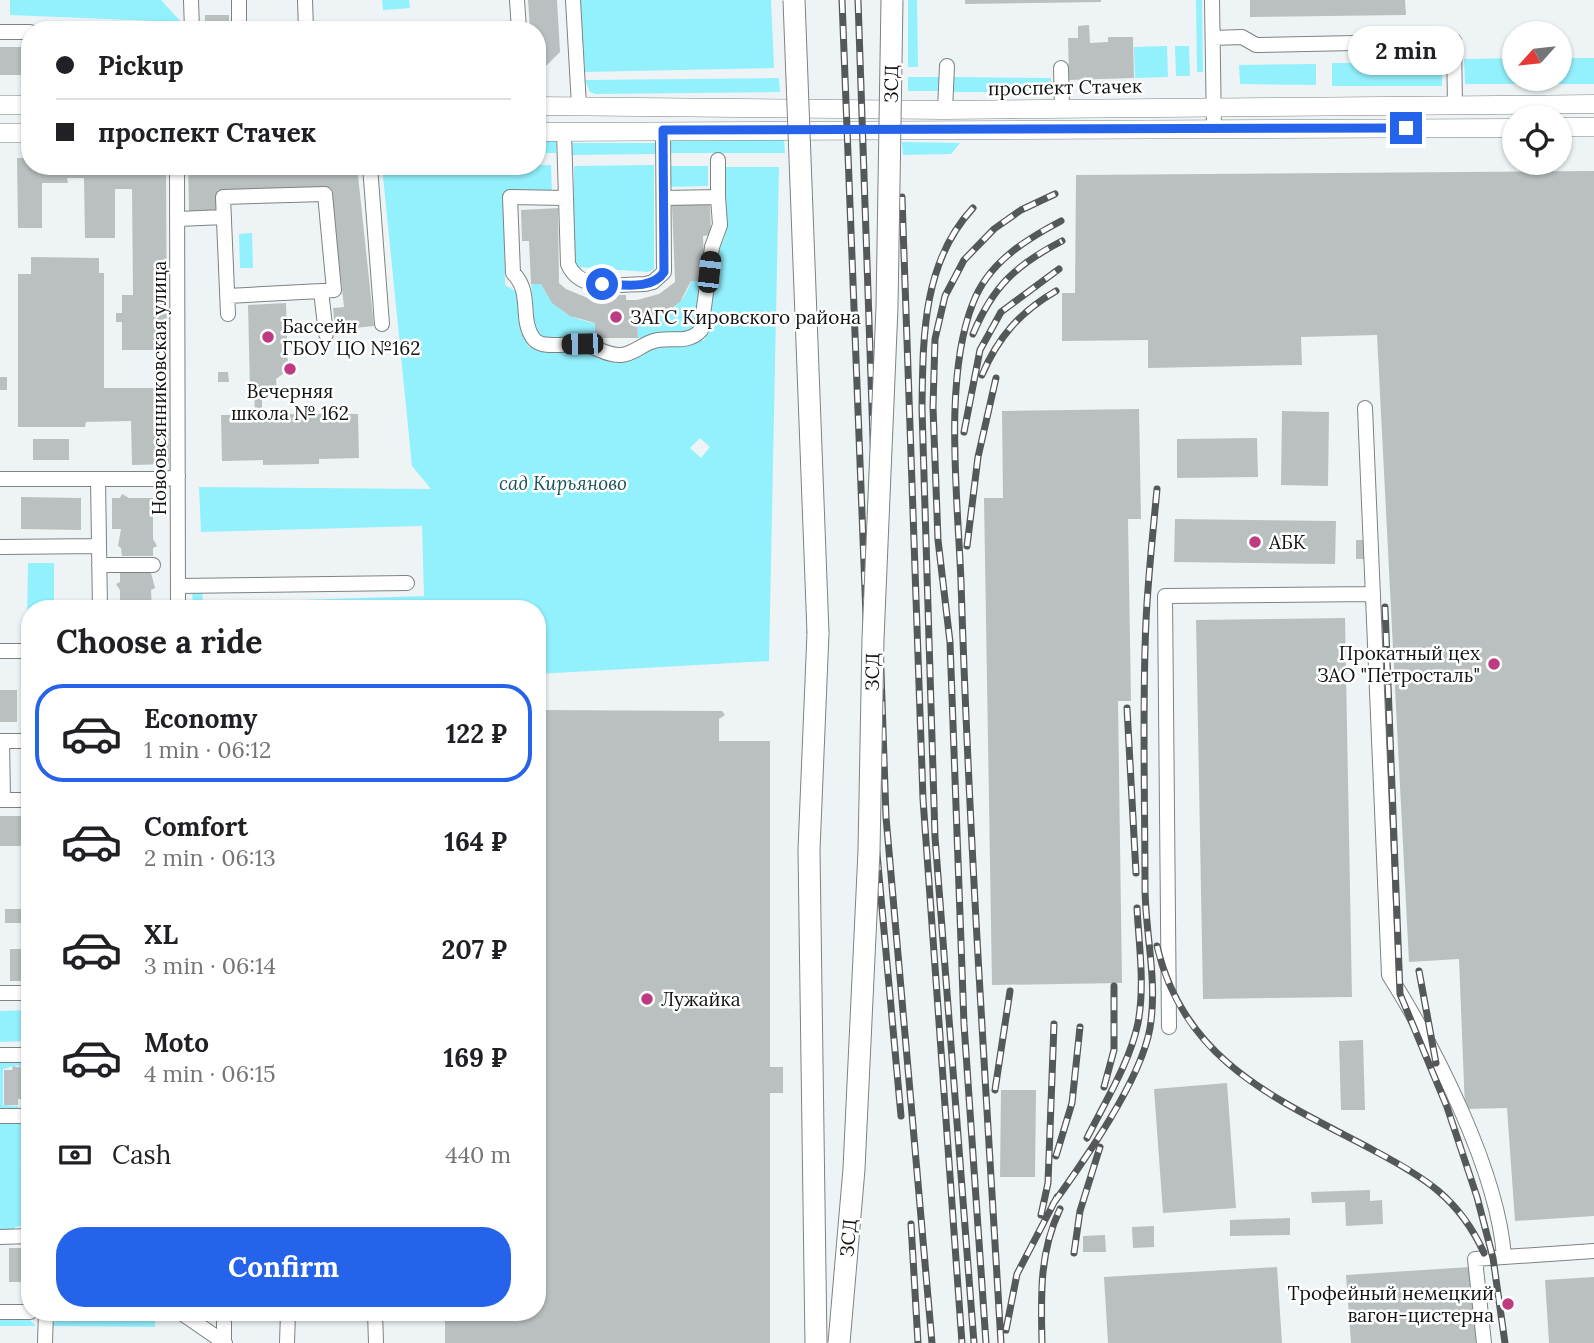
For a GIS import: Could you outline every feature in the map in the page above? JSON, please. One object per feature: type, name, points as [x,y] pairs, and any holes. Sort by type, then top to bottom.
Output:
[{"type":"highway","name":"ЗСД","points":[[794,0],[818,633],[809,850],[816,1343]]},
{"type":"highway","name":"ЗСД","points":[[839,1343],[855,1169],[868,865],[873,639],[887,307],[892,0]]},
{"type":"main road","name":"проспект Стачек","points":[[546,106],[945,110],[1594,104]]},
{"type":"main road","points":[[0,105],[21,105]]},
{"type":"main road","points":[[1572,127],[1594,127]]},
{"type":"main road","points":[[546,132],[1502,128]]},
{"type":"main road","points":[[0,133],[21,133]]},
{"type":"street","points":[[191,0],[192,21]]},
{"type":"street","points":[[239,0],[239,21]]},
{"type":"street","points":[[305,0],[306,21]]},
{"type":"street","points":[[517,0],[518,21]]},
{"type":"street","points":[[573,0],[579,106]]},
{"type":"street","points":[[1212,0],[1214,129]]},
{"type":"street","points":[[0,32],[21,32]]},
{"type":"street","points":[[1213,38],[1242,37],[1256,45],[1454,41],[1455,106]]},
{"type":"street","points":[[945,110],[947,66]]},
{"type":"street","points":[[1061,68],[1062,108]]},
{"type":"street","points":[[564,132],[568,264],[578,281],[588,284],[645,284],[653,282],[664,272],[663,130]]},
{"type":"street","points":[[566,198],[510,197],[513,273],[523,283],[530,330],[536,342],[582,344],[619,355],[632,353],[652,341],[687,340],[701,330],[712,247],[720,225],[718,160]]},
{"type":"street","name":"Новоовсянниковская улица","points":[[177,175],[178,600]]},
{"type":"street","points":[[370,175],[382,324]]},
{"type":"street","points":[[228,296],[334,290],[325,194],[223,197],[228,314]]},
{"type":"street","points":[[664,198],[718,197]]},
{"type":"street","points":[[178,219],[224,217]]},
{"type":"street","points":[[321,291],[326,334]]},
{"type":"street","points":[[1365,408],[1389,975],[1431,1045],[1486,1175],[1503,1240],[1504,1257]]},
{"type":"street","points":[[0,479],[178,476]]},
{"type":"street","points":[[99,479],[100,600]]},
{"type":"street","points":[[0,547],[99,546]]},
{"type":"street","points":[[99,565],[153,565]]},
{"type":"street","points":[[178,586],[407,583]]},
{"type":"street","points":[[1169,1027],[1165,596],[1373,594]]},
{"type":"street","points":[[0,651],[21,650]]},
{"type":"street","points":[[21,741],[1,741],[1,800],[21,800]]},
{"type":"street","points":[[0,993],[21,993]]},
{"type":"street","points":[[0,1055],[21,1055]]},
{"type":"street","points":[[0,1116],[21,1116]]},
{"type":"street","points":[[0,1237],[21,1237]]},
{"type":"street","points":[[1485,1343],[1475,1259],[1594,1251]]},
{"type":"street","points":[[0,1312],[21,1312]]},
{"type":"street","points":[[45,1343],[46,1321]]},
{"type":"street","points":[[193,1321],[225,1343]]},
{"type":"street","points":[[224,1321],[225,1343]]},
{"type":"street","points":[[287,1343],[288,1321]]},
{"type":"street","points":[[375,1321],[376,1343]]},
{"type":"green space","points":[[10,0],[161,0],[180,21],[157,21],[10,15]]},
{"type":"green space","points":[[382,0],[409,0],[410,8],[383,10]]},
{"type":"green space","points":[[580,0],[771,0],[774,68],[585,72]]},
{"type":"green space","points":[[908,0],[917,0],[918,67],[908,67]]},
{"type":"green space","points":[[1196,0],[1202,0],[1203,72],[1197,72]]},
{"type":"green space","points":[[1167,46],[1168,77],[1135,78],[1134,47]]},
{"type":"green space","points":[[1175,46],[1189,46],[1190,76],[1176,76]]},
{"type":"green space","points":[[1502,58],[1502,84],[1465,84],[1464,59]]},
{"type":"green space","points":[[1572,58],[1594,58],[1594,84],[1572,84]]},
{"type":"green space","points":[[1332,63],[1442,63],[1442,86],[1332,86]]},
{"type":"green space","points":[[1316,64],[1316,85],[1240,84],[1239,65]]},
{"type":"green space","points":[[908,77],[940,77],[940,91],[908,91]]},
{"type":"green space","points":[[953,77],[1051,78],[1051,92],[953,92]]},
{"type":"green space","points":[[779,78],[780,92],[595,94],[590,92],[585,80]]},
{"type":"green space","points":[[784,139],[785,153],[667,153],[667,141]]},
{"type":"green space","points":[[546,141],[556,141],[556,153],[546,153]]},
{"type":"green space","points":[[902,142],[960,143],[951,154],[903,155]]},
{"type":"green space","points":[[571,143],[656,143],[657,154],[571,155]]},
{"type":"green space","name":"сад Кирьяново","points":[[546,165],[551,165],[552,193],[504,193],[505,285],[517,292],[528,347],[579,349],[600,359],[627,358],[649,349],[704,340],[709,331],[718,253],[725,236],[724,167],[779,167],[769,661],[546,673],[546,600],[298,600],[424,596],[422,526],[201,532],[199,487],[431,489],[412,466],[383,175],[546,175]],"holes":[[[700,438],[710,447],[701,458],[690,448]]]},
{"type":"green space","points":[[654,165],[654,269],[648,272],[577,267],[574,260],[574,166]]},
{"type":"green space","points":[[669,166],[708,166],[708,186],[669,187]]},
{"type":"green space","points":[[252,233],[253,268],[240,268],[239,234]]},
{"type":"green space","points":[[691,281],[705,281],[697,325],[687,337],[638,338],[637,320],[655,317],[671,310],[683,298]]},
{"type":"green space","points":[[531,284],[541,284],[563,311],[595,323],[595,338],[563,341],[547,339],[535,330]]},
{"type":"green space","points":[[28,563],[54,563],[54,600],[27,600]]},
{"type":"green space","name":"сад Кирьяново","points":[[192,589],[202,590],[203,600],[193,600]]},
{"type":"green space","points":[[21,1010],[21,1041],[0,1042],[0,1011]]},
{"type":"green space","points":[[0,1062],[21,1062],[21,1069],[18,1065],[3,1069],[3,1105],[18,1106],[18,1111],[0,1111]]},
{"type":"green space","points":[[0,1120],[21,1121],[21,1226],[15,1227],[15,1234],[0,1234]]},
{"type":"green space","points":[[0,1320],[21,1320],[31,1321],[36,1326],[0,1326]]},
{"type":"green space","points":[[56,1321],[155,1321],[155,1327],[51,1326]]},
{"type":"building","points":[[528,0],[557,0],[560,52],[546,66],[546,21],[529,21]]},
{"type":"building","points":[[965,0],[1101,0],[1101,2],[965,4]]},
{"type":"building","points":[[1250,0],[1405,0],[1406,15],[1250,17]]},
{"type":"building","points":[[205,15],[229,15],[229,21],[205,21]]},
{"type":"building","points":[[1089,25],[1090,43],[1108,42],[1108,37],[1133,37],[1134,78],[1069,80],[1068,38],[1078,38],[1078,26]]},
{"type":"building","points":[[0,47],[21,47],[21,75],[0,75]]},
{"type":"building","points":[[17,158],[21,158],[21,175],[166,175],[167,350],[122,350],[122,322],[116,322],[116,313],[122,313],[122,295],[133,295],[132,189],[115,189],[115,238],[85,238],[84,178],[67,178],[68,183],[42,183],[42,228],[18,228]]},
{"type":"building","name":"Прокатный цех ЗАО \"Петросталь\"","points":[[1572,171],[1594,171],[1594,1216],[1515,1221],[1507,1108],[1465,1109],[1459,959],[1409,962],[1377,335],[1301,337],[1302,365],[1148,368],[1148,340],[1062,341],[1062,293],[1075,293],[1076,175],[1502,172],[1502,175],[1572,175]]},
{"type":"building","points":[[188,175],[358,175],[374,326],[335,330],[333,308],[344,307],[331,188],[218,190],[218,210],[189,211]]},
{"type":"building","points":[[710,204],[711,235],[703,236],[705,281],[691,281],[680,302],[664,314],[637,320],[638,338],[595,338],[595,323],[570,316],[552,303],[541,284],[531,284],[529,241],[522,241],[521,210],[558,208],[559,283],[566,289],[595,301],[608,301],[608,295],[626,295],[626,300],[637,300],[659,294],[675,282],[672,205]]},
{"type":"building","points":[[31,257],[99,258],[99,273],[104,273],[104,388],[168,388],[169,464],[132,465],[131,421],[86,422],[85,427],[18,427],[18,274],[31,274]]},
{"type":"building","points":[[286,303],[288,370],[276,379],[277,390],[262,390],[262,414],[358,414],[359,458],[319,459],[319,464],[263,465],[263,460],[222,461],[221,415],[255,415],[254,390],[250,391],[248,305]]},
{"type":"building","points":[[218,372],[228,372],[229,382],[218,382]]},
{"type":"building","points":[[0,377],[7,377],[7,390],[0,390]]},
{"type":"building","points":[[1139,409],[1141,519],[1128,519],[1131,701],[1118,701],[1122,983],[992,985],[984,498],[1003,498],[1002,411]]},
{"type":"building","points":[[1282,411],[1329,412],[1328,486],[1281,485]]},
{"type":"building","points":[[1257,438],[1258,477],[1177,478],[1177,439]]},
{"type":"building","points":[[33,439],[69,439],[69,460],[33,460]]},
{"type":"building","points":[[122,494],[129,498],[153,498],[153,539],[157,546],[153,548],[153,556],[122,556],[118,546],[121,529],[112,529],[112,498],[120,498]]},
{"type":"building","points":[[21,497],[81,498],[81,530],[21,529]]},
{"type":"building","name":"АБК","points":[[1175,519],[1336,521],[1335,564],[1174,562]]},
{"type":"building","points":[[1356,540],[1366,540],[1367,559],[1356,559]]},
{"type":"building","points":[[120,573],[151,573],[155,588],[151,590],[152,600],[120,600],[120,590],[116,584],[120,582]]},
{"type":"building","points":[[1345,618],[1352,997],[1203,999],[1196,620]]},
{"type":"building","points":[[0,690],[17,690],[17,722],[0,722]]},
{"type":"building","points":[[546,710],[722,711],[725,715],[719,719],[719,741],[770,741],[770,1067],[783,1067],[783,1093],[770,1093],[770,1343],[445,1343],[445,1321],[546,1321]]},
{"type":"building","points":[[0,816],[21,816],[21,846],[0,846]]},
{"type":"building","points":[[5,909],[21,909],[21,923],[5,923]]},
{"type":"building","points":[[10,949],[21,949],[21,981],[10,981]]},
{"type":"building","points":[[1363,1040],[1365,1110],[1341,1110],[1339,1041]]},
{"type":"building","points":[[13,1066],[21,1068],[21,1099],[18,1099],[18,1105],[4,1105],[4,1070],[12,1070]]},
{"type":"building","points":[[1227,1083],[1236,1208],[1163,1213],[1154,1089]]},
{"type":"building","points":[[1001,1090],[1036,1090],[1035,1177],[1000,1177]]},
{"type":"building","points":[[1370,1190],[1370,1201],[1382,1200],[1383,1224],[1346,1226],[1345,1202],[1312,1203],[1311,1192]]},
{"type":"building","points":[[1290,1218],[1290,1235],[1230,1236],[1230,1220]]},
{"type":"building","points":[[1154,1226],[1154,1247],[1133,1248],[1132,1227]]},
{"type":"building","points":[[1105,1235],[1106,1252],[1083,1252],[1083,1236]]},
{"type":"building","points":[[9,1248],[21,1248],[21,1282],[9,1282]]},
{"type":"building","points":[[1277,1267],[1282,1343],[1108,1343],[1104,1277]]},
{"type":"building","points":[[1470,1267],[1476,1343],[1351,1343],[1346,1275]]},
{"type":"building","points":[[1594,1277],[1594,1343],[1549,1343],[1545,1280]]},
{"type":"railway","points":[[842,0],[874,821],[901,1116]]},
{"type":"railway","points":[[858,0],[886,817],[932,1343]]},
{"type":"railway","points":[[986,1343],[964,1024],[950,642],[938,540],[933,407],[935,339],[945,296],[964,260],[994,229],[1021,210],[1055,194]]},
{"type":"railway","points":[[902,197],[923,799],[962,1343]]},
{"type":"railway","points":[[973,208],[956,230],[935,277],[925,329],[922,409],[935,837],[974,1343]]},
{"type":"railway","points":[[1001,1343],[978,963],[955,403],[964,333],[980,289],[988,276],[1009,254],[1061,221]]},
{"type":"railway","points":[[973,334],[989,303],[1008,278],[1032,259],[1062,241]]},
{"type":"railway","points":[[964,432],[980,350],[1001,312],[1059,269]]},
{"type":"railway","points":[[982,375],[1003,337],[1021,317],[1056,291]]},
{"type":"railway","points":[[967,546],[978,457],[996,378]]},
{"type":"railway","points":[[1053,1204],[1124,1095],[1145,1049],[1150,1028],[1153,992],[1145,886],[1144,687],[1147,604],[1157,489]]},
{"type":"railway","points":[[1385,607],[1400,994],[1447,1107],[1477,1197],[1493,1258],[1505,1343]]},
{"type":"railway","points":[[1127,708],[1136,873]]},
{"type":"railway","points":[[1087,1138],[1123,1067],[1138,1023],[1141,980],[1137,908]]},
{"type":"railway","points":[[1157,946],[1170,986],[1189,1020],[1212,1048],[1270,1094],[1424,1180],[1451,1203],[1474,1234],[1484,1253]]},
{"type":"railway","points":[[1419,971],[1436,1063]]},
{"type":"railway","points":[[1104,1087],[1114,1050],[1114,986]]},
{"type":"railway","points":[[995,1090],[1010,991]]},
{"type":"railway","points":[[1041,1215],[1048,1183],[1054,1024]]},
{"type":"railway","points":[[1056,1156],[1072,1103],[1080,1027]]},
{"type":"railway","points":[[1074,1253],[1080,1211],[1100,1147]]},
{"type":"railway","points":[[1006,1330],[1017,1274],[1057,1197]]},
{"type":"railway","points":[[1042,1343],[1045,1258],[1060,1209]]},
{"type":"railway","points":[[911,1224],[918,1343]]},
{"type":"place","name":"ЗАГС Кировского района","points":[[616,317]]},
{"type":"place","name":"Бассейн ГБОУ ЦО №162","points":[[268,337]]},
{"type":"place","name":"Вечерняя школа № 162","points":[[290,369]]},
{"type":"place","name":"АБК","points":[[1255,542]]},
{"type":"place","name":"Прокатный цех ЗАО \"Петросталь\"","points":[[1494,664]]},
{"type":"place","name":"Лужайка","points":[[647,999]]},
{"type":"place","name":"Трофейный немецкий вагон-цистерна","points":[[1508,1304]]},
{"type":"route","points":[[602,284],[645,284],[660,278],[664,272],[663,130],[1406,128]]}]
